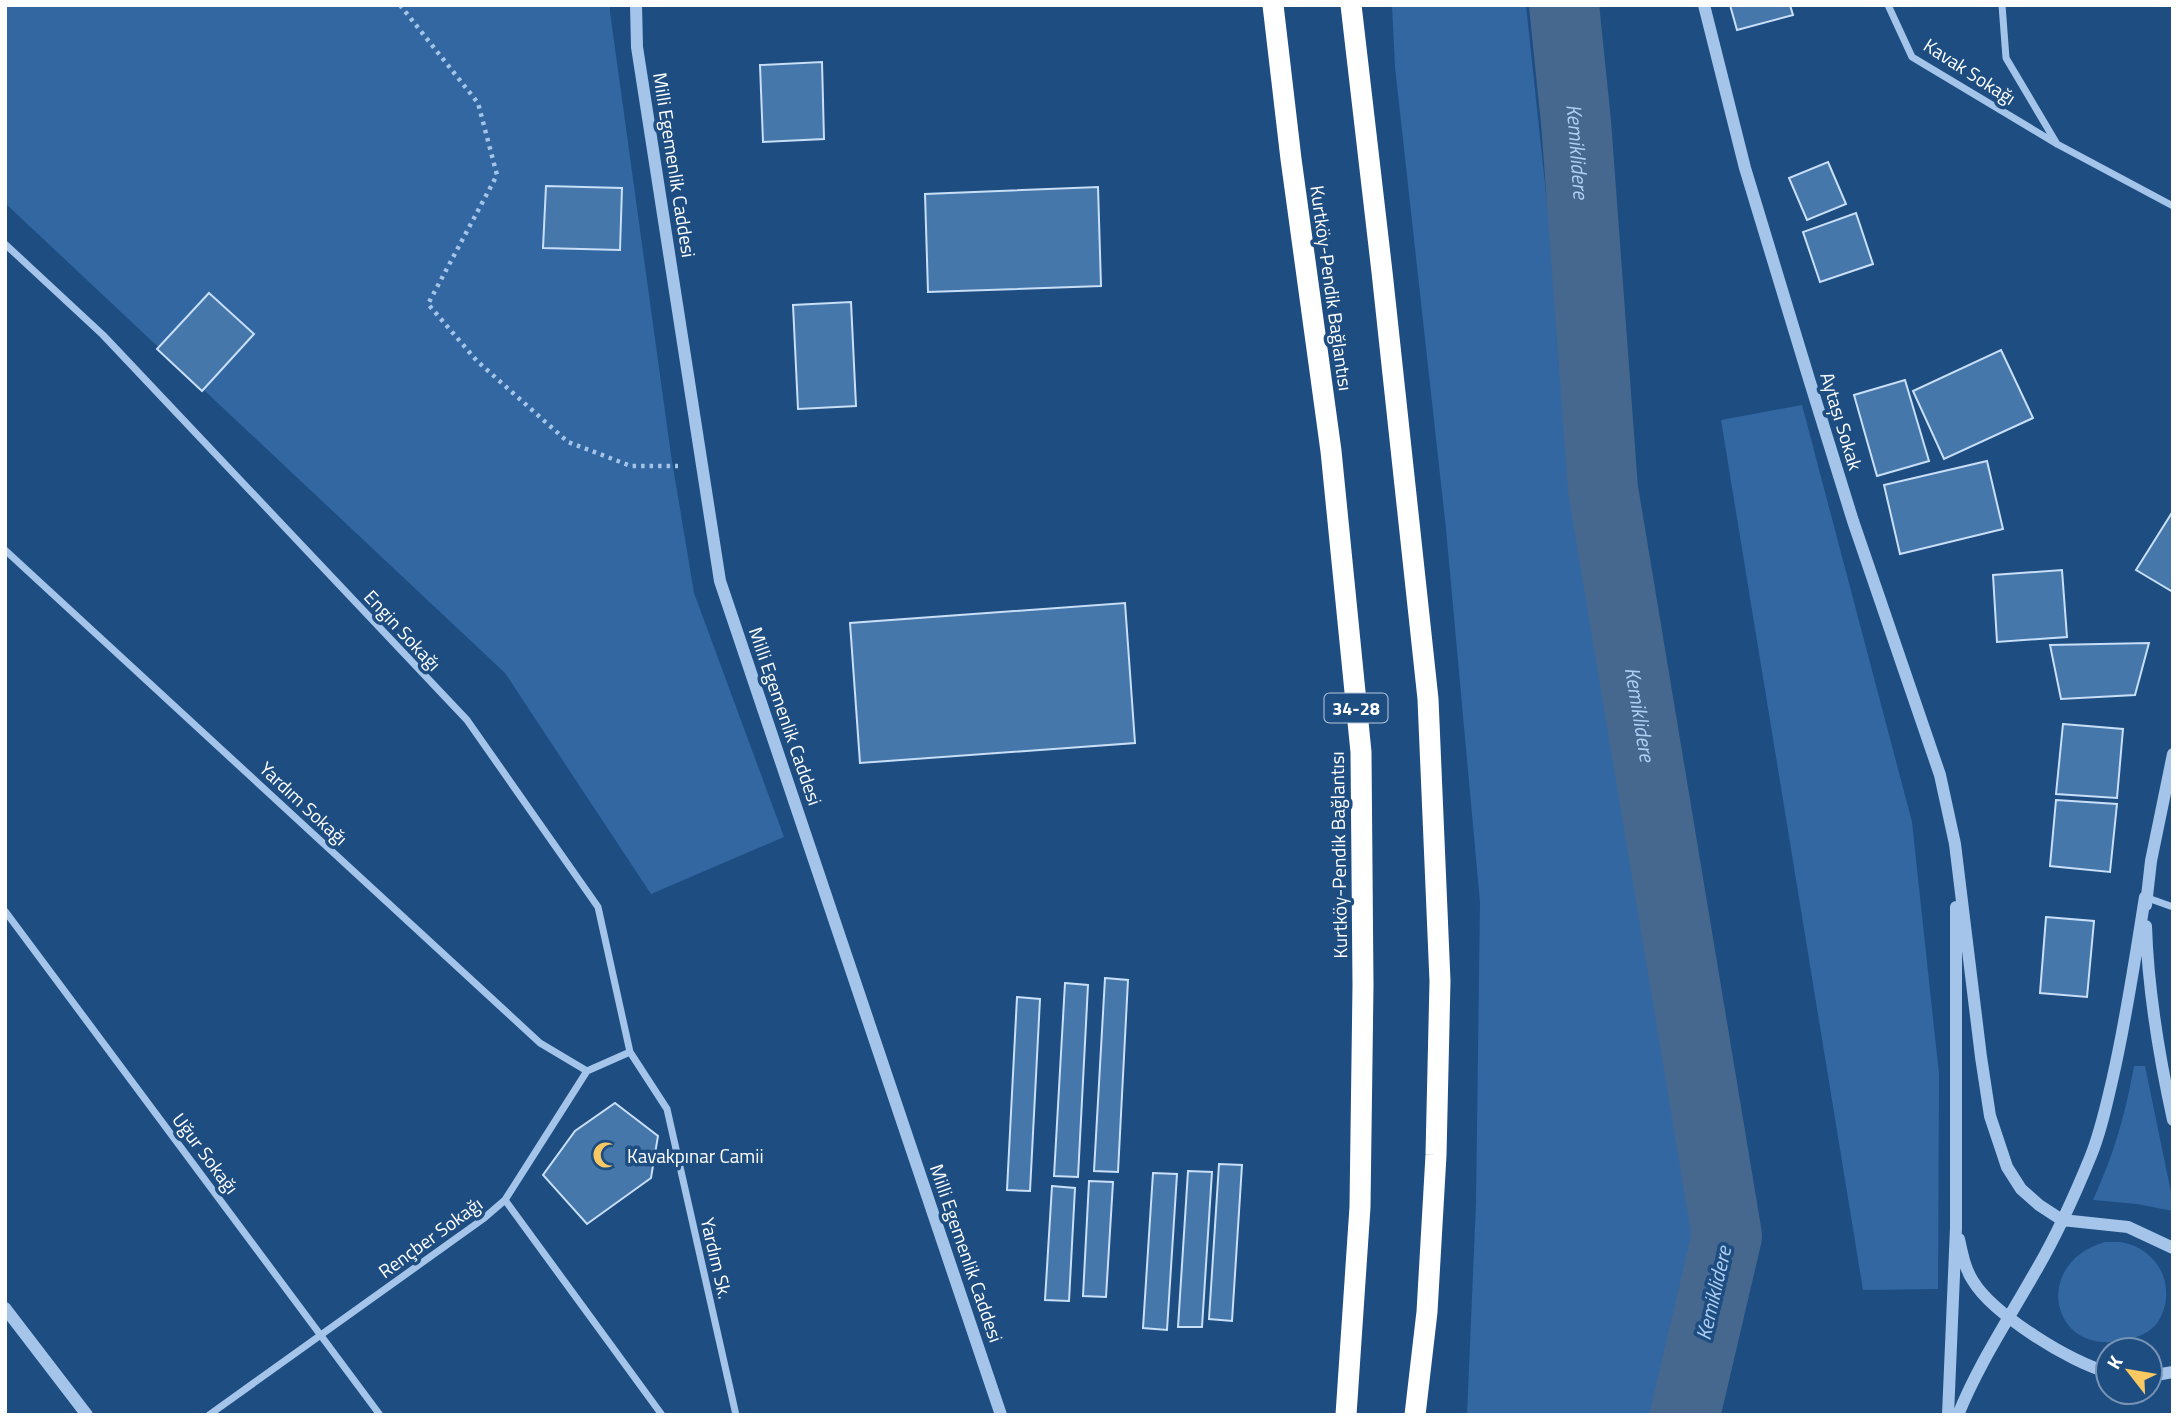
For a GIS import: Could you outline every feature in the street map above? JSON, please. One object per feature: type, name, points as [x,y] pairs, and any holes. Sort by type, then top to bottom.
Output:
[{"type":"highway","name":"Kurtköy-Pendik Bağlantısı","points":[[1273,5],[1331,451],[1361,752],[1363,985],[1360,1207],[1346,1415]]},
{"type":"highway","points":[[1351,5],[1428,699],[1440,994],[1436,1155],[1427,1312],[1415,1415]]},
{"type":"street","name":"Milli Egemenlik Caddesi","points":[[636,5],[637,47],[720,581],[1001,1415]]},
{"type":"street","name":"Aytaşı Sokak","points":[[1704,5],[1749,181],[1853,521],[1940,775],[1955,844]]},
{"type":"street","name":"Kavak Sokağı","points":[[1888,5],[1912,57],[2057,144],[2173,206]]},
{"type":"street","points":[[2002,5],[2006,58],[2057,144]]},
{"type":"street","name":"Engin Sokağı","points":[[5,244],[103,335],[467,720],[598,907],[630,1052],[667,1109]]},
{"type":"street","name":"Yardım Sokağı","points":[[5,550],[540,1043],[587,1071]]},
{"type":"street","points":[[1958,1415],[1967,1393],[2036,1271],[2091,1156],[2106,1109],[2120,1048],[2145,897],[2173,754]]},
{"type":"street","points":[[1955,844],[1990,1116],[2007,1167],[2021,1189],[2062,1220],[2128,1227],[2173,1248]]},
{"type":"street","points":[[1948,1415],[1956,1228],[1955,844]]},
{"type":"street","points":[[2145,897],[2173,907]]},
{"type":"street","points":[[2145,897],[2151,996],[2173,1120]]},
{"type":"street","name":"Uğur Sokağı","points":[[5,911],[380,1415]]},
{"type":"street","points":[[587,1071],[630,1052]]},
{"type":"street","name":"Rençber Sokağı","points":[[209,1415],[484,1219],[505,1200],[587,1071]]},
{"type":"street","name":"Yardım Sk.","points":[[667,1109],[736,1415]]},
{"type":"street","points":[[505,1200],[662,1415]]},
{"type":"street","points":[[1956,1228],[1965,1263],[1973,1281],[1984,1295],[2055,1350],[2094,1369]]},
{"type":"street","points":[[5,1308],[87,1415]]},
{"type":"path","points":[[400,5],[478,103],[497,175],[428,304],[477,361],[568,442],[631,466],[702,466]]},
{"type":"shaded area","points":[[5,5],[610,5],[671,455],[694,593],[784,837],[651,894],[505,673],[5,203]]},
{"type":"shaded area","points":[[1392,5],[1526,5],[1571,429],[1702,1224],[1656,1415],[1467,1415],[1476,1203],[1480,902],[1446,529],[1395,67]]},
{"type":"shaded area","points":[[1802,405],[1912,822],[1939,1074],[1938,1289],[1863,1290],[1721,420]]},
{"type":"shaded area","points":[[2134,1066],[2145,1066],[2173,1211],[2093,1200],[2118,1134]]},
{"type":"shaded area","points":[[2105,1242],[2121,1242],[2135,1246],[2155,1262],[2162,1272],[2166,1297],[2164,1309],[2155,1326],[2139,1336],[2094,1336],[2094,1340],[2080,1335],[2066,1322],[2059,1306],[2059,1287],[2066,1269],[2082,1253]]},
{"type":"building","points":[[1730,5],[1790,5],[1793,15],[1737,30]]},
{"type":"building","points":[[822,62],[824,139],[763,142],[760,65]]},
{"type":"building","points":[[1828,162],[1846,204],[1807,220],[1789,178]]},
{"type":"building","points":[[546,186],[622,188],[620,250],[543,248]]},
{"type":"building","points":[[1098,187],[1101,286],[928,292],[925,194]]},
{"type":"building","points":[[1856,213],[1873,264],[1820,282],[1803,232]]},
{"type":"building","points":[[209,293],[254,334],[202,391],[157,349]]},
{"type":"building","points":[[851,302],[856,406],[798,409],[793,305]]},
{"type":"building","points":[[2001,350],[2033,418],[1944,459],[1913,391]]},
{"type":"building","points":[[1905,380],[1929,461],[1877,476],[1854,395]]},
{"type":"building","points":[[1987,461],[2003,529],[1900,554],[1884,485]]},
{"type":"building","points":[[2173,511],[2173,592],[2136,570]]},
{"type":"building","points":[[2062,570],[2067,637],[1997,642],[1993,575]]},
{"type":"building","points":[[1125,603],[1135,743],[860,763],[850,623]]},
{"type":"building","points":[[2149,643],[2135,695],[2061,699],[2050,645]]},
{"type":"building","points":[[2063,724],[2123,729],[2117,798],[2056,794]]},
{"type":"building","points":[[2056,800],[2117,804],[2110,872],[2050,866]]},
{"type":"building","points":[[2046,917],[2094,921],[2087,997],[2040,993]]},
{"type":"building","points":[[1105,978],[1128,980],[1118,1172],[1094,1171]]},
{"type":"building","points":[[1065,983],[1088,985],[1078,1177],[1054,1176]]},
{"type":"building","points":[[1017,997],[1040,999],[1030,1191],[1007,1190]]},
{"type":"building","name":"Kavakpınar Camii","points":[[615,1103],[658,1136],[651,1178],[587,1224],[543,1175],[575,1131]]},
{"type":"building","points":[[1219,1164],[1242,1165],[1232,1321],[1209,1319]]},
{"type":"building","points":[[1188,1171],[1212,1172],[1202,1327],[1178,1327]]},
{"type":"building","points":[[1153,1173],[1177,1174],[1167,1330],[1143,1328]]},
{"type":"building","points":[[1089,1181],[1113,1182],[1106,1297],[1083,1296]]},
{"type":"building","points":[[1052,1186],[1075,1188],[1069,1301],[1045,1300]]},
{"type":"waterway","name":"Kemiklidere","points":[[1564,5],[1576,122],[1603,489],[1727,1236],[1685,1415]]},
{"type":"place","name":"Kavakpınar Camii","points":[[606,1155]]}]
